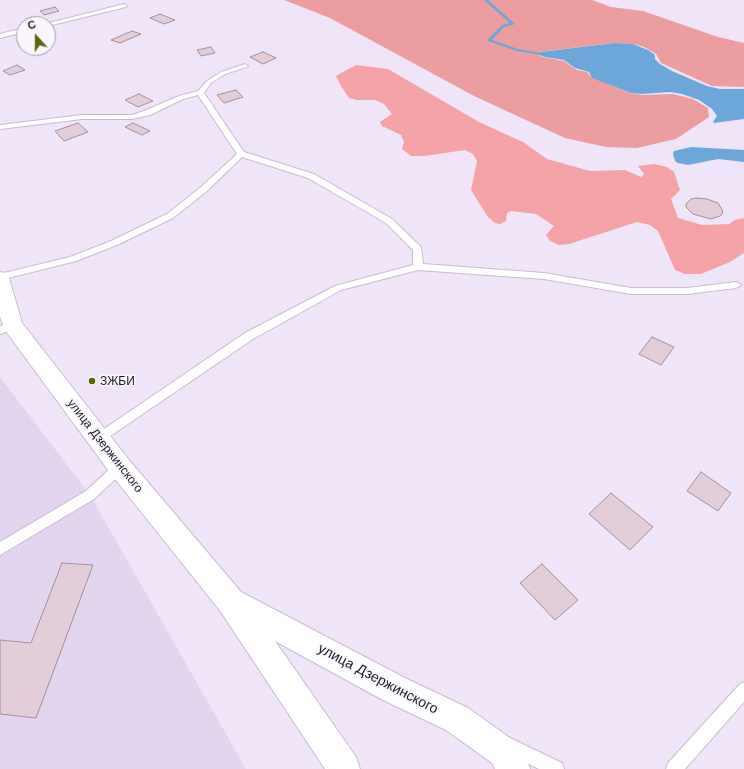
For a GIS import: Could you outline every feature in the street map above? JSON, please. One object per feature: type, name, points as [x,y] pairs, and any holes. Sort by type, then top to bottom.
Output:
[{"type":"street","name":"улица Дзержинского","points":[[0,277],[6,328],[99,438],[120,467],[231,602],[344,769]]},
{"type":"street","name":"улица Дзержинского","points":[[231,602],[394,689],[457,719],[503,752],[514,769]]},
{"type":"lane","points":[[56,22],[124,6]]},
{"type":"lane","points":[[0,36],[16,32]]},
{"type":"lane","points":[[0,127],[82,117],[132,117],[147,113],[180,97],[200,93],[208,82],[223,73],[245,66]]},
{"type":"lane","points":[[200,93],[241,154],[311,176],[389,221],[418,249],[418,267]]},
{"type":"lane","points":[[0,277],[73,259],[114,243],[170,216],[204,189],[241,154]]},
{"type":"lane","points":[[99,438],[249,336],[338,288],[418,267],[544,276],[631,291],[687,291],[736,285]]},
{"type":"lane","points":[[0,549],[90,494],[120,467]]},
{"type":"lane","points":[[674,769],[744,690]]},
{"type":"lane","points":[[457,719],[556,769]]},
{"type":"shaded area","points":[[284,0],[592,0],[611,7],[643,11],[718,37],[744,43],[744,87],[712,86],[661,63],[656,54],[644,47],[634,44],[613,43],[538,52],[537,54],[543,57],[564,61],[577,70],[587,72],[591,77],[630,93],[642,95],[673,94],[693,99],[708,108],[709,117],[676,139],[637,148],[606,147],[565,138],[474,96],[330,18]]},
{"type":"shaded area","points":[[356,65],[388,69],[479,122],[523,142],[547,159],[590,171],[625,170],[641,177],[644,174],[638,166],[654,164],[667,167],[674,172],[680,190],[671,199],[678,218],[702,225],[729,224],[735,220],[744,218],[744,253],[730,262],[701,274],[685,274],[675,270],[658,231],[650,225],[637,222],[569,244],[559,245],[550,241],[546,235],[554,226],[536,214],[511,211],[507,213],[506,221],[500,224],[495,223],[488,217],[471,190],[477,161],[473,154],[465,150],[424,156],[411,156],[402,149],[404,142],[401,135],[382,126],[380,122],[392,114],[384,104],[375,100],[357,100],[349,98],[341,86],[336,76]]},
{"type":"shaded area","points":[[0,377],[90,495],[246,769],[0,769]]},
{"type":"water","points":[[614,43],[633,44],[648,50],[655,55],[655,59],[660,64],[672,71],[707,86],[720,89],[744,89],[744,119],[714,123],[713,122],[717,116],[712,109],[699,100],[682,94],[670,92],[642,94],[631,93],[592,78],[589,72],[575,68],[564,60],[537,54],[540,52]]},
{"type":"water","points":[[691,147],[744,150],[744,162],[718,159],[688,165],[675,161],[673,154],[674,151]]},
{"type":"building","points":[[55,7],[59,11],[44,15],[40,11]]},
{"type":"building","points":[[160,14],[175,20],[164,24],[150,18]]},
{"type":"building","points":[[132,31],[141,34],[120,43],[111,40]]},
{"type":"building","points":[[211,47],[215,53],[201,56],[197,50]]},
{"type":"building","points":[[263,52],[276,58],[263,64],[250,57]]},
{"type":"building","points":[[17,65],[25,70],[10,75],[3,71]]},
{"type":"building","points":[[236,90],[243,97],[224,103],[217,95]]},
{"type":"building","points":[[139,94],[153,101],[138,107],[125,100]]},
{"type":"building","points":[[78,123],[88,132],[64,141],[55,131]]},
{"type":"building","points":[[133,123],[150,131],[142,135],[125,127]]},
{"type":"building","points":[[691,199],[707,199],[718,203],[723,211],[722,214],[711,219],[693,214],[686,207],[686,204]]},
{"type":"building","points":[[652,337],[674,347],[661,365],[639,354]]},
{"type":"building","points":[[701,472],[731,493],[718,511],[687,491]]},
{"type":"building","points":[[611,493],[653,527],[630,550],[589,514]]},
{"type":"building","points":[[62,563],[93,565],[36,718],[0,714],[0,640],[31,643]]},
{"type":"building","points":[[542,564],[578,600],[555,620],[520,583]]},
{"type":"waterway","points":[[486,0],[513,24],[503,26],[489,40],[517,50],[547,55]]},
{"type":"place","name":"ЗЖБИ","points":[[92,381]]}]
